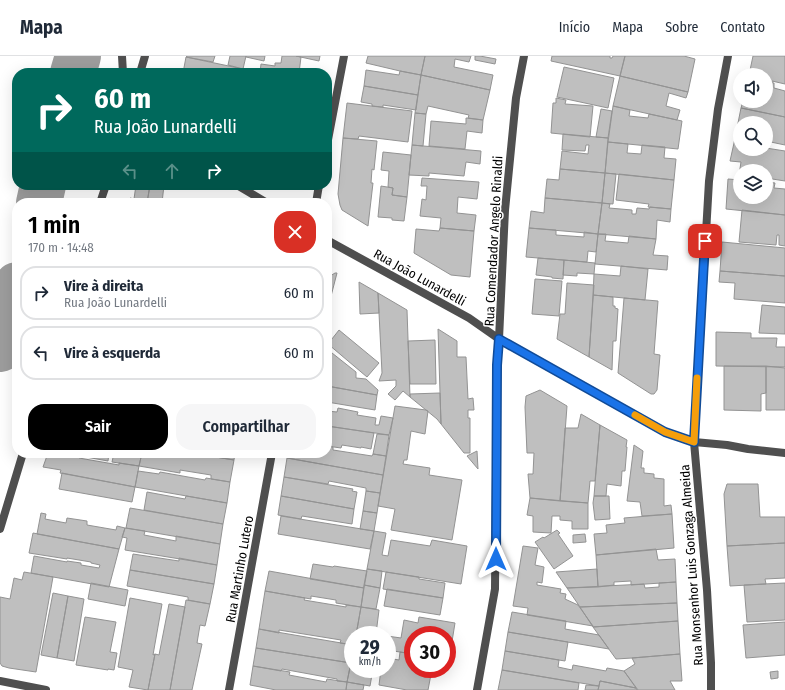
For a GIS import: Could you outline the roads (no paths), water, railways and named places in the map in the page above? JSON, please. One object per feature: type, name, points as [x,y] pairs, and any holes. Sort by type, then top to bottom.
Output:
[{"type":"street","points":[[122,56],[123,68]]},
{"type":"street","points":[[141,68],[145,56]]},
{"type":"street","points":[[332,119],[344,56]]},
{"type":"street","name":"Rua Comendador Angelo Rinaldi","points":[[477,690],[495,589],[497,365],[505,210],[516,98],[524,56]]},
{"type":"street","name":"Rua Monsenhor Luis Gonzaga Almeida","points":[[711,690],[707,590],[694,442],[709,181],[718,109],[728,56]]},
{"type":"street","points":[[245,190],[259,198]]},
{"type":"street","name":"Rua João Lunardelli","points":[[332,243],[469,318],[499,339],[665,432],[694,442],[726,445],[748,450],[785,452]]},
{"type":"street","points":[[0,529],[21,458]]},
{"type":"street","name":"Rua Martinho Lutero","points":[[229,690],[271,458]]},
{"type":"street","points":[[0,682],[46,690]]},
{"type":"waterway","points":[[74,68],[78,56]]},
{"type":"waterway","points":[[40,198],[42,190]]},
{"type":"waterway","points":[[0,349],[12,304]]}]
